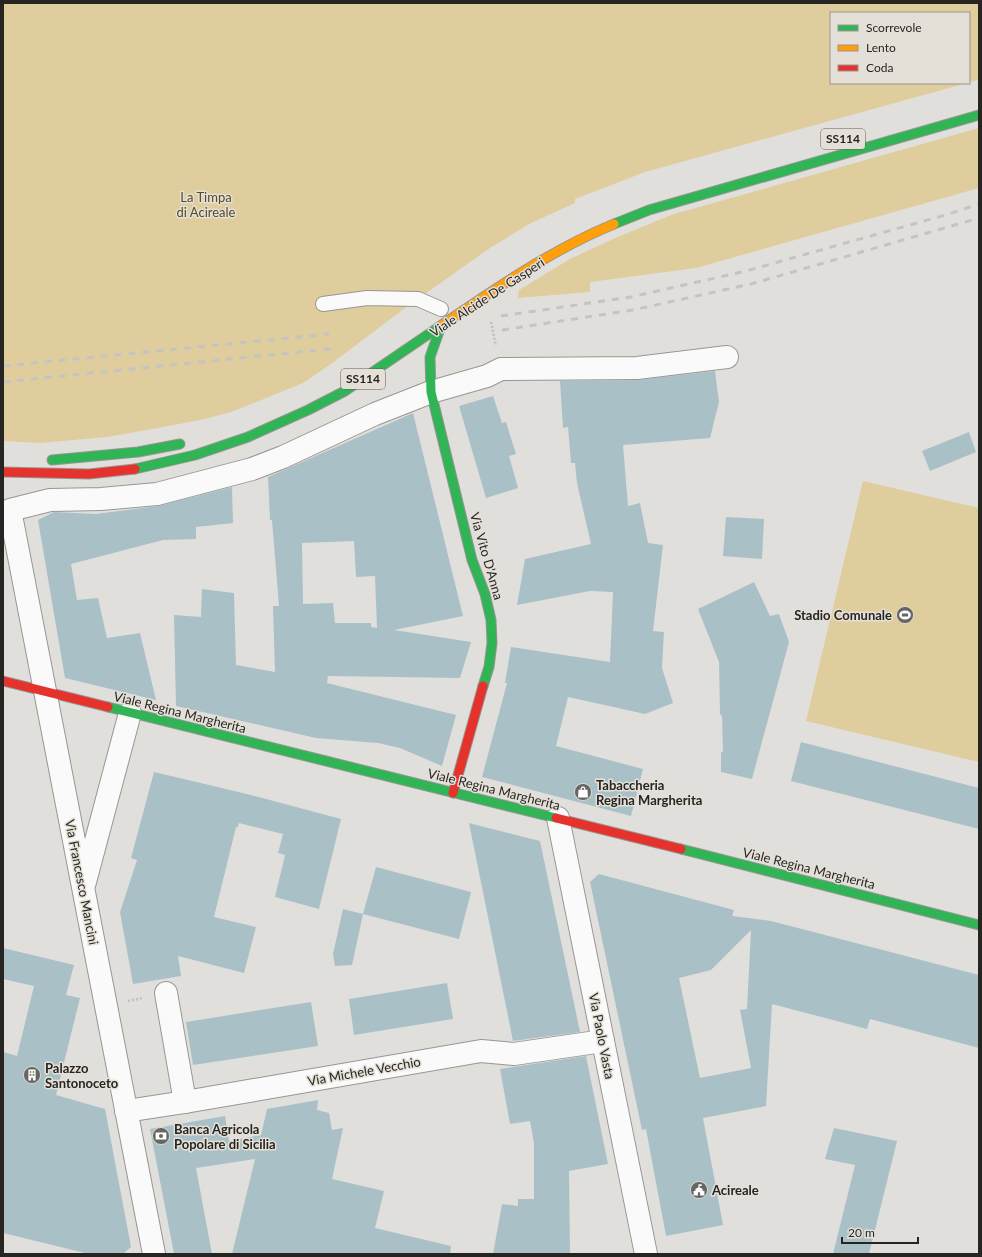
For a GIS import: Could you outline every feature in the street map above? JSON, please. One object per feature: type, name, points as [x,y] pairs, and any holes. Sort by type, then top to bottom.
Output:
[{"type":"street","name":"Viale Alcide De Gasperi","points":[[3,472],[89,474],[142,468],[195,455],[248,437],[308,410],[345,391],[485,296],[549,256],[593,233],[649,210],[979,115]]},
{"type":"street","name":"Via Vito D'Anna","points":[[441,326],[430,357],[431,392],[472,560],[485,594],[491,620],[492,643],[489,667],[453,792]]},
{"type":"street","points":[[431,392],[487,376],[501,369],[637,368],[726,357]]},
{"type":"street","name":"Via Francesco Mancini","points":[[154,1254],[10,510],[50,500],[101,499],[157,494],[252,468],[283,457],[375,414],[431,392]]},
{"type":"street","points":[[39,459],[70,459],[138,452],[190,442]]},
{"type":"street","name":"Viale Regina Margherita","points":[[3,681],[558,818],[979,925]]},
{"type":"street","points":[[84,888],[130,713]]},
{"type":"street","name":"Via Paolo Vasta","points":[[558,818],[646,1254]]},
{"type":"street","points":[[166,993],[186,1102]]},
{"type":"street","name":"Via Michele Vecchio","points":[[126,1111],[482,1051],[514,1054],[603,1041]]},
{"type":"lane","points":[[323,304],[367,298],[418,299],[441,309]]},
{"type":"path","points":[[485,296],[501,369]]},
{"type":"path","points":[[106,1006],[166,993]]},
{"type":"green space","name":"La Timpa di Acireale","points":[[3,3],[979,3],[979,80],[970,82],[970,12],[830,12],[830,84],[963,84],[645,172],[575,199],[575,203],[529,224],[490,248],[303,383],[234,411],[205,419],[107,437],[40,443],[3,441]]},
{"type":"green space","points":[[979,128],[979,188],[696,268],[590,282],[590,292],[518,298],[519,290],[570,259],[671,215]]},
{"type":"green space","name":"Stadio Comunale","points":[[863,481],[979,508],[979,762],[806,721]]},
{"type":"building","points":[[715,371],[719,402],[710,438],[623,445],[628,506],[640,503],[648,543],[663,545],[653,631],[664,632],[662,668],[673,703],[645,714],[568,697],[556,746],[643,769],[631,816],[482,777],[507,683],[505,683],[511,647],[610,662],[613,592],[590,591],[517,605],[525,559],[591,544],[577,483],[575,463],[571,463],[568,427],[563,428],[560,381],[638,380]]},
{"type":"building","points":[[493,396],[502,423],[506,422],[516,454],[509,456],[518,488],[486,498],[459,406]]},
{"type":"building","points":[[413,413],[463,616],[394,630],[471,642],[460,678],[328,676],[327,683],[456,715],[442,766],[400,748],[378,743],[316,738],[176,706],[174,615],[201,617],[202,589],[234,593],[236,665],[275,672],[273,606],[279,606],[272,520],[270,520],[268,477]],"holes":[[[354,541],[356,577],[375,576],[377,628],[371,627],[371,623],[335,623],[333,603],[303,604],[302,543]]]},
{"type":"building","points":[[969,432],[976,452],[930,471],[922,451]]},
{"type":"building","points":[[232,487],[233,523],[196,527],[196,539],[163,540],[71,564],[77,600],[98,598],[107,638],[140,633],[156,700],[65,678],[38,520],[54,512],[96,514],[158,506]]},
{"type":"building","points":[[726,517],[764,519],[762,559],[723,556]]},
{"type":"building","points":[[754,582],[770,616],[779,614],[789,642],[752,779],[721,772],[721,753],[723,751],[722,716],[720,714],[719,662],[698,609]]},
{"type":"building","points":[[801,742],[979,788],[979,829],[791,781]]},
{"type":"building","points":[[154,772],[247,794],[341,819],[319,909],[275,897],[285,855],[278,853],[283,834],[239,823],[238,827],[236,827],[214,917],[256,927],[244,973],[178,956],[181,976],[133,984],[120,912],[137,860],[131,858]]},
{"type":"building","points":[[469,823],[540,841],[580,1032],[513,1041]]},
{"type":"building","points":[[376,867],[471,892],[459,939],[363,914]]},
{"type":"building","points":[[599,874],[734,910],[732,916],[771,921],[979,975],[979,1048],[870,1019],[867,1029],[772,1004],[766,1106],[703,1118],[723,1225],[666,1236],[646,1129],[642,1130],[590,882]],"holes":[[[751,930],[747,1009],[740,1010],[751,1068],[700,1078],[679,978],[711,970]]]},
{"type":"building","points":[[343,909],[363,914],[352,965],[335,966],[333,954]]},
{"type":"building","points":[[3,948],[74,965],[66,995],[80,998],[56,1095],[105,1109],[131,1247],[123,1254],[89,1254],[3,1233],[3,1052],[17,1056],[34,986],[3,979]]},
{"type":"building","points":[[447,983],[453,1019],[354,1035],[349,999]]},
{"type":"building","points":[[311,1002],[318,1046],[193,1065],[186,1022]]},
{"type":"building","points":[[586,1056],[608,1164],[569,1171],[570,1254],[493,1254],[502,1204],[518,1206],[518,1199],[534,1199],[534,1143],[530,1121],[510,1124],[500,1069]]},
{"type":"building","points":[[318,1100],[317,1110],[329,1113],[332,1130],[343,1128],[332,1179],[384,1191],[375,1228],[451,1246],[450,1254],[232,1254],[255,1159],[196,1168],[212,1254],[174,1254],[150,1129],[225,1116],[229,1141],[261,1135],[267,1109]]},
{"type":"building","points":[[834,1128],[897,1141],[869,1254],[833,1254],[855,1165],[825,1159]]},
{"type":"railway","points":[[501,316],[631,297],[746,271],[949,214],[979,204]]},
{"type":"railway","points":[[502,330],[633,310],[751,284],[979,218]]},
{"type":"railway","points":[[3,366],[329,334]]},
{"type":"railway","points":[[3,382],[330,349]]},
{"type":"traffic: fast","points":[[614,224],[649,210],[979,115]]},
{"type":"traffic: fast","points":[[441,326],[430,357],[431,392],[472,560],[485,594],[491,620],[492,643],[489,667],[483,686]]},
{"type":"traffic: fast","points":[[135,469],[195,455],[248,437],[308,410],[345,391],[439,327]]},
{"type":"traffic: fast","points":[[52,460],[138,452],[180,444]]},
{"type":"traffic: fast","points":[[108,707],[556,818]]},
{"type":"traffic: fast","points":[[681,849],[979,925]]},
{"type":"traffic: slow","points":[[439,327],[546,258],[591,234],[614,224]]},
{"type":"traffic: jam","points":[[3,472],[89,474],[135,469]]},
{"type":"traffic: jam","points":[[3,681],[108,707]]},
{"type":"traffic: jam","points":[[453,793],[483,686]]},
{"type":"traffic: jam","points":[[556,818],[681,849]]},
{"type":"place","name":"Stadio Comunale","points":[[905,615]]},
{"type":"place","name":"Tabaccheria Regina Margherita","points":[[583,792]]},
{"type":"place","name":"Palazzo Santonoceto","points":[[32,1075]]},
{"type":"place","name":"Banca Agricola Popolare di Sicilia","points":[[161,1136]]},
{"type":"place","name":"Acireale","points":[[699,1190]]}]
